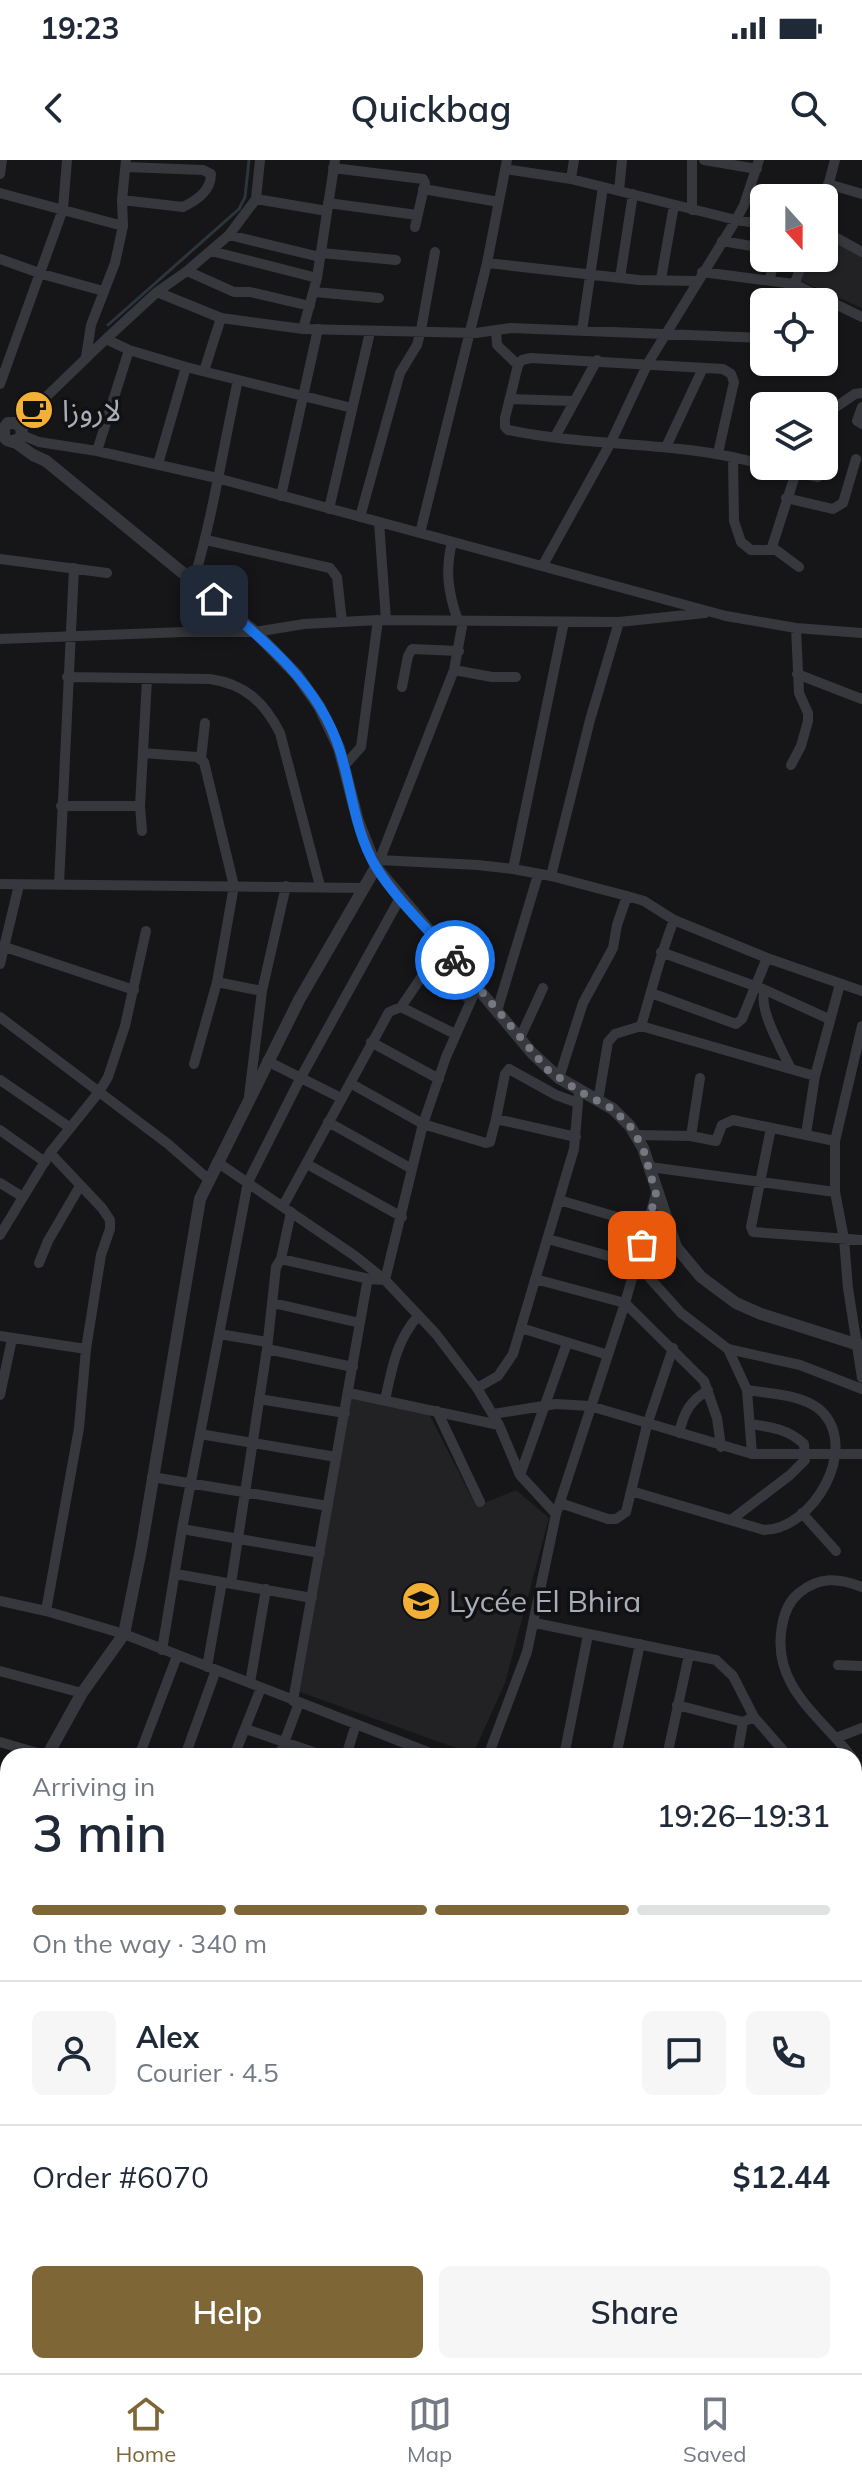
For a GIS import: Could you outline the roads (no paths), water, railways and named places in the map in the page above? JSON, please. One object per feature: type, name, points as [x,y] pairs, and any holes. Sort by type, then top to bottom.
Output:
[{"type":"street","points":[[0,174],[2,160]]},
{"type":"street","points":[[0,384],[63,209],[67,160]]},
{"type":"street","points":[[11,435],[86,357],[157,292],[229,235],[256,199],[260,160]]},
{"type":"street","points":[[571,179],[574,160]]},
{"type":"street","points":[[619,191],[622,160]]},
{"type":"street","points":[[692,160],[692,210]]},
{"type":"street","points":[[543,565],[610,444],[664,334],[736,220],[758,165],[704,160]]},
{"type":"street","points":[[828,184],[835,160]]},
{"type":"street","points":[[86,357],[91,325],[115,263],[123,226],[122,200],[126,164],[203,170],[211,174],[205,192],[183,207],[122,200]]},
{"type":"street","points":[[256,199],[327,207],[416,221],[425,181],[334,164],[327,207],[315,292],[303,329]]},
{"type":"street","points":[[420,533],[487,263],[506,164],[750,222]]},
{"type":"street","points":[[582,331],[603,187]]},
{"type":"street","points":[[838,187],[862,194]]},
{"type":"street","points":[[423,189],[499,202]]},
{"type":"street","points":[[0,193],[123,226]]},
{"type":"street","points":[[620,278],[633,194]]},
{"type":"street","points":[[661,279],[674,205]]},
{"type":"street","points":[[229,235],[320,255],[396,260]]},
{"type":"street","points":[[838,239],[862,252]]},
{"type":"street","points":[[722,241],[750,246]]},
{"type":"street","points":[[211,251],[317,278]]},
{"type":"street","points":[[360,517],[400,373],[417,345],[435,252]]},
{"type":"street","points":[[0,259],[103,291]]},
{"type":"street","points":[[487,263],[620,278],[699,276],[770,279],[794,284],[862,317]]},
{"type":"street","points":[[187,271],[234,292],[250,292],[310,306]]},
{"type":"street","points":[[770,279],[771,272]]},
{"type":"street","points":[[793,288],[799,272]]},
{"type":"street","points":[[157,292],[221,318],[303,329],[370,332],[582,331],[750,337]]},
{"type":"street","points":[[315,292],[379,298]]},
{"type":"street","points":[[204,371],[221,318]]},
{"type":"street","points":[[281,496],[318,329]]},
{"type":"street","points":[[496,330],[497,345],[518,365]]},
{"type":"street","points":[[329,509],[370,332]]},
{"type":"street","points":[[106,339],[129,350],[186,367],[352,408]]},
{"type":"street","points":[[97,451],[129,350]]},
{"type":"street","points":[[718,453],[734,382],[731,374],[723,369],[531,358],[522,360],[518,365],[505,418],[506,429],[610,444],[718,453],[750,461]]},
{"type":"street","points":[[555,437],[597,360]]},
{"type":"street","points":[[158,464],[186,367]]},
{"type":"street","points":[[666,447],[703,368]]},
{"type":"street","points":[[193,583],[215,500],[238,380]]},
{"type":"street","points":[[838,406],[862,393]]},
{"type":"street","points":[[510,399],[573,401]]},
{"type":"street","points":[[862,407],[857,421],[862,424]]},
{"type":"street","points":[[0,416],[11,435],[33,455],[46,461],[255,632],[307,687],[329,724],[366,846],[400,898],[532,1053],[578,1097],[576,1137],[509,1363],[480,1392],[477,1408],[464,1417]]},
{"type":"street","points":[[11,435],[217,478],[752,622],[862,633]]},
{"type":"street","points":[[733,457],[735,530],[745,546],[762,551],[776,550],[799,567]]},
{"type":"street","points":[[786,498],[833,509],[840,507],[856,459]]},
{"type":"street","points":[[771,550],[792,480]]},
{"type":"street","points":[[344,766],[361,747],[382,620],[379,522]]},
{"type":"street","points":[[206,540],[335,571],[342,622]]},
{"type":"street","points":[[51,1748],[82,1693],[124,1634],[196,1217],[208,1179],[267,1061],[378,864],[454,670],[461,621],[447,582],[452,542]]},
{"type":"street","points":[[0,559],[107,573]]},
{"type":"street","points":[[59,885],[74,568]]},
{"type":"street","points":[[672,617],[673,603]]},
{"type":"street","points":[[0,639],[255,632],[288,626],[382,620],[619,622],[711,612]]},
{"type":"street","points":[[513,869],[564,622]]},
{"type":"street","points":[[551,876],[590,720],[619,622]]},
{"type":"street","points":[[791,765],[801,746],[808,721],[808,713],[799,695],[796,628]]},
{"type":"street","points":[[402,687],[412,649],[459,651]]},
{"type":"street","points":[[454,670],[492,677],[516,677]]},
{"type":"street","points":[[797,674],[862,699]]},
{"type":"street","points":[[67,677],[227,682],[254,696],[280,733],[287,752],[320,886]]},
{"type":"street","points":[[142,831],[140,806],[147,679]]},
{"type":"street","points":[[194,1064],[217,982],[234,886],[206,766],[201,759],[205,723]]},
{"type":"street","points":[[143,753],[201,759]]},
{"type":"street","points":[[61,806],[140,806]]},
{"type":"street","points":[[378,864],[478,865],[551,876],[644,901],[674,920],[767,958],[862,991]]},
{"type":"street","points":[[497,1011],[538,875]]},
{"type":"street","points":[[0,884],[364,888]]},
{"type":"street","points":[[0,964],[19,885]]},
{"type":"street","points":[[248,1099],[262,991],[286,886]]},
{"type":"street","points":[[559,1078],[583,1003],[611,953],[627,896]]},
{"type":"street","points":[[162,1650],[248,1182],[301,1077],[400,898]]},
{"type":"street","points":[[641,1026],[661,952],[674,920]]},
{"type":"street","points":[[0,1234],[47,1157],[99,1092],[115,1059],[146,931]]},
{"type":"street","points":[[5,947],[134,990]]},
{"type":"street","points":[[661,952],[761,988],[829,1019]]},
{"type":"street","points":[[767,958],[761,988],[762,1001],[790,1067]]},
{"type":"street","points":[[187,1748],[212,1668],[226,1583],[240,1538],[276,1267],[281,1259],[287,1209],[328,1122],[389,1012],[401,1007],[427,969],[471,1000]]},
{"type":"street","points":[[217,982],[262,991]]},
{"type":"street","points":[[806,1134],[815,1076],[840,984]]},
{"type":"street","points":[[385,1280],[423,1124],[455,1034],[477,987]]},
{"type":"street","points":[[520,1038],[543,988]]},
{"type":"street","points":[[651,993],[734,1025],[742,1019],[761,988]]},
{"type":"street","points":[[401,1007],[455,1034]]},
{"type":"street","points":[[0,1017],[168,1144],[208,1179]]},
{"type":"street","points":[[598,1101],[608,1042],[615,1034],[641,1026],[815,1076]]},
{"type":"street","points":[[862,1026],[857,1064],[835,1141],[835,1192],[862,1378]]},
{"type":"street","points":[[371,1042],[439,1079]]},
{"type":"street","points":[[267,1061],[341,1098]]},
{"type":"street","points":[[350,1083],[423,1124],[486,1143],[490,1142],[505,1074],[509,1069],[556,1095],[598,1101],[623,1118],[635,1135],[650,1167],[656,1194],[676,1247],[690,1265],[726,1297],[761,1314],[859,1344]]},
{"type":"street","points":[[691,1136],[700,1078]]},
{"type":"street","points":[[0,1080],[69,1127]]},
{"type":"street","points":[[496,1119],[576,1137]]},
{"type":"street","points":[[635,1135],[691,1136],[716,1141],[722,1125],[730,1120],[835,1141]]},
{"type":"street","points":[[328,1122],[412,1169]]},
{"type":"street","points":[[771,1128],[758,1182],[751,1227],[753,1232],[862,1240]]},
{"type":"street","points":[[0,1130],[47,1157],[80,1186],[106,1213],[110,1229],[101,1255],[86,1349],[79,1428],[46,1611]]},
{"type":"street","points":[[217,1162],[385,1280],[436,1334],[480,1392],[499,1425],[520,1475],[556,1514]]},
{"type":"street","points":[[307,1164],[402,1217]]},
{"type":"street","points":[[650,1167],[835,1192]]},
{"type":"street","points":[[0,1183],[23,1197]]},
{"type":"street","points":[[39,1263],[80,1186]]},
{"type":"street","points":[[491,1748],[535,1623],[556,1514],[625,1303],[656,1194]]},
{"type":"street","points":[[559,1200],[648,1226]]},
{"type":"street","points":[[548,1239],[637,1264],[687,1319],[728,1349],[800,1365],[862,1389]]},
{"type":"street","points":[[281,1259],[385,1280]]},
{"type":"street","points":[[282,1748],[296,1702],[369,1279]]},
{"type":"street","points":[[535,1279],[625,1303],[704,1381],[717,1418],[721,1447]]},
{"type":"street","points":[[848,1288],[862,1289]]},
{"type":"street","points":[[273,1303],[360,1323]]},
{"type":"street","points":[[385,1400],[396,1349],[405,1331],[418,1316]]},
{"type":"street","points":[[521,1328],[608,1355]]},
{"type":"street","points":[[219,1334],[353,1367]]},
{"type":"street","points":[[0,1336],[86,1349]]},
{"type":"street","points":[[0,1395],[12,1339]]},
{"type":"street","points":[[520,1475],[567,1343]]},
{"type":"street","points":[[560,1503],[616,1519],[626,1512],[647,1425],[673,1348]]},
{"type":"street","points":[[728,1349],[747,1390],[752,1454]]},
{"type":"street","points":[[679,1433],[685,1409],[708,1390]]},
{"type":"street","points":[[631,1491],[764,1530],[775,1530],[802,1513],[828,1485],[836,1453],[830,1425],[819,1410],[798,1398],[747,1390]]},
{"type":"street","points":[[349,1393],[499,1425]]},
{"type":"street","points":[[259,1399],[345,1413]]},
{"type":"street","points":[[493,1414],[568,1404],[590,1406],[752,1454],[862,1454]]},
{"type":"street","points":[[437,1411],[480,1502]]},
{"type":"street","points":[[731,1520],[805,1460],[804,1444],[782,1429],[750,1424]]},
{"type":"street","points":[[200,1434],[336,1457]]},
{"type":"street","points":[[152,1477],[328,1506]]},
{"type":"street","points":[[802,1513],[836,1551]]},
{"type":"street","points":[[182,1529],[320,1553]]},
{"type":"street","points":[[176,1574],[312,1598]]},
{"type":"street","points":[[844,1748],[814,1717],[787,1676],[779,1643],[784,1617],[800,1592],[829,1579],[842,1579],[862,1587]]},
{"type":"street","points":[[250,1683],[266,1589]]},
{"type":"street","points":[[0,1601],[124,1634],[418,1748]]},
{"type":"street","points":[[535,1623],[716,1660],[733,1676],[754,1717],[781,1748]]},
{"type":"street","points":[[566,1748],[588,1635]]},
{"type":"street","points":[[618,1748],[640,1644]]},
{"type":"street","points":[[669,1748],[689,1655]]},
{"type":"street","points":[[142,1748],[177,1656]]},
{"type":"street","points":[[838,1665],[862,1666]]},
{"type":"street","points":[[0,1671],[82,1693]]},
{"type":"street","points":[[238,1748],[261,1688]]},
{"type":"street","points":[[677,1705],[743,1722],[754,1717]]},
{"type":"street","points":[[738,1748],[743,1722]]},
{"type":"street","points":[[348,1748],[356,1724]]},
{"type":"street","points":[[836,1738],[862,1728]]},
{"type":"street","points":[[246,1729],[302,1748]]},
{"type":"street","points":[[0,1742],[20,1748]]},
{"type":"waterway","points":[[108,325],[239,209],[245,197],[249,160]]},
{"type":"place","name":"لاروزا","points":[[34,410]]},
{"type":"place","name":"Lycée El Bhira","points":[[421,1601]]}]
